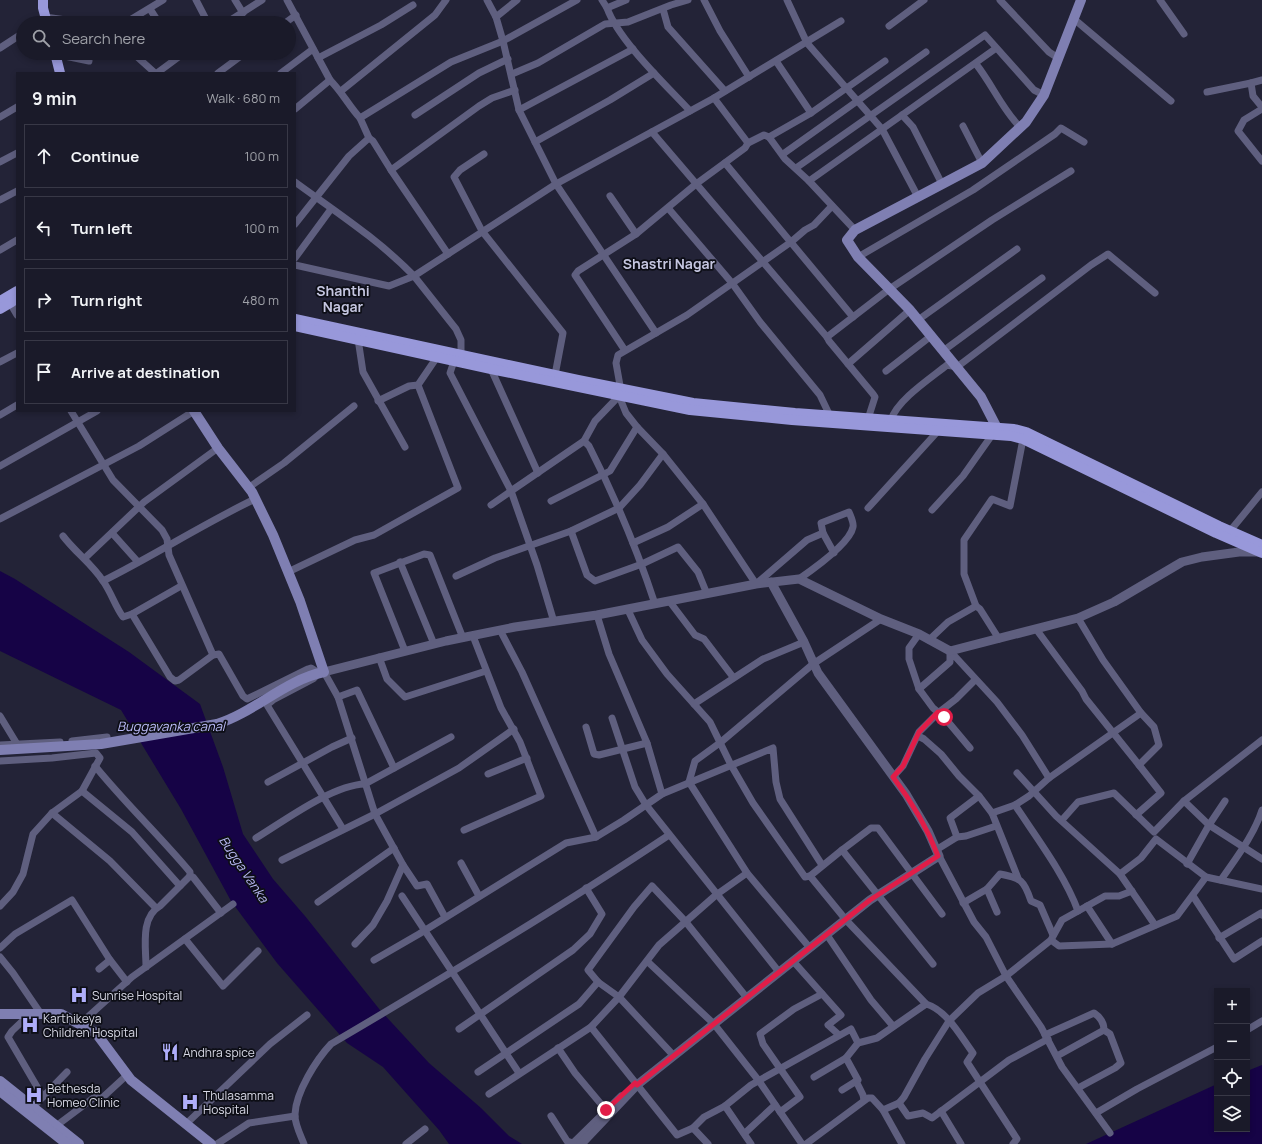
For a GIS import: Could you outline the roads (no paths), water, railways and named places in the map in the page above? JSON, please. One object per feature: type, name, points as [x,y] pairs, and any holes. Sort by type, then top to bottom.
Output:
[{"type":"main road","points":[[996,432],[981,397],[910,310],[858,257],[847,240],[855,230],[982,163],[1026,122],[1044,95],[1081,0]]},
{"type":"main road","points":[[57,60],[60,72]]},
{"type":"main road","points":[[0,301],[16,292]]},
{"type":"main road","points":[[0,309],[14,301]]},
{"type":"main road","points":[[296,319],[459,359],[491,369],[620,393],[693,403],[830,416],[891,420],[996,432],[1024,439],[1261,550]]},
{"type":"main road","points":[[296,326],[437,357],[459,359],[555,375],[690,410],[939,430],[996,432],[1014,429],[1026,432],[1230,535]]},
{"type":"main road","points":[[0,750],[104,740],[217,724],[235,718],[286,687],[321,672],[300,601],[273,535],[248,488],[218,448],[195,412]]},
{"type":"main road","points":[[0,1014],[61,1014],[96,1033],[127,1075],[186,1124],[200,1140],[211,1144]]},
{"type":"main road","points":[[0,1081],[56,1126],[64,1141]]},
{"type":"main road","points":[[0,1091],[64,1141],[79,1144]]},
{"type":"street","points":[[138,16],[163,0]]},
{"type":"street","points":[[196,0],[204,16]]},
{"type":"street","points":[[235,0],[243,13]]},
{"type":"street","points":[[238,16],[262,0]]},
{"type":"street","points":[[287,0],[330,80],[341,91],[348,106],[360,118],[369,138],[373,141],[448,254]]},
{"type":"street","points":[[341,91],[435,15],[446,0]]},
{"type":"street","points":[[487,0],[496,17],[503,41],[512,74],[519,110],[556,184],[656,333]]},
{"type":"street","points":[[496,17],[517,0]]},
{"type":"street","points":[[360,118],[451,62],[503,41],[577,0]]},
{"type":"street","points":[[602,0],[614,23],[633,49],[690,111]]},
{"type":"street","points":[[607,8],[626,0]]},
{"type":"street","points":[[512,74],[538,63],[606,24],[628,22],[688,0]]},
{"type":"street","points":[[704,0],[720,31],[749,77]]},
{"type":"street","points":[[787,0],[807,43],[882,129],[918,197]]},
{"type":"street","points":[[889,26],[924,0]]},
{"type":"street","points":[[1000,0],[1049,52],[1058,58]]},
{"type":"street","points":[[1160,0],[1184,34]]},
{"type":"street","points":[[318,58],[413,5]]},
{"type":"street","points":[[150,9],[154,16]]},
{"type":"street","points":[[663,9],[668,27],[725,91]]},
{"type":"street","points":[[42,12],[56,16]]},
{"type":"street","points":[[1074,19],[1171,101]]},
{"type":"street","points":[[296,265],[389,286],[414,276],[556,184],[714,98],[841,21]]},
{"type":"street","points":[[796,168],[985,35],[995,49],[1034,90],[1044,95]]},
{"type":"street","points":[[0,48],[16,37]]},
{"type":"street","points":[[282,72],[313,49]]},
{"type":"street","points":[[519,110],[633,49]]},
{"type":"street","points":[[809,181],[976,64],[995,49]]},
{"type":"street","points":[[783,154],[926,52]]},
{"type":"street","points":[[415,115],[479,73],[508,59]]},
{"type":"street","points":[[85,60],[89,61]]},
{"type":"street","points":[[141,60],[155,72]]},
{"type":"street","points":[[157,72],[172,60]]},
{"type":"street","points":[[219,72],[236,60]]},
{"type":"street","points":[[776,61],[810,113]]},
{"type":"street","points":[[769,137],[810,113],[885,61]]},
{"type":"street","points":[[976,64],[988,79],[1012,119],[1020,127]]},
{"type":"street","points":[[535,142],[610,100],[654,73]]},
{"type":"street","points":[[296,108],[330,80]]},
{"type":"street","points":[[1207,92],[1262,80]]},
{"type":"street","points":[[1251,83],[1253,96],[1262,108],[1244,120],[1238,130],[1262,161]]},
{"type":"street","points":[[391,170],[479,106],[492,98],[515,90]]},
{"type":"street","points":[[714,98],[748,143]]},
{"type":"street","points":[[0,117],[16,108]]},
{"type":"street","points":[[902,115],[913,127],[942,184]]},
{"type":"street","points":[[963,126],[982,163]]},
{"type":"street","points":[[858,257],[974,190],[1055,134],[1061,128],[1084,142]]},
{"type":"street","points":[[652,132],[827,337],[875,398],[868,419]]},
{"type":"street","points":[[624,350],[575,275],[578,271],[604,256],[636,234],[696,184],[745,148],[748,143],[764,135],[769,137],[783,154],[785,159],[809,181],[855,230]]},
{"type":"street","points":[[296,223],[349,156],[369,138]]},
{"type":"street","points":[[0,162],[16,154]]},
{"type":"street","points":[[484,154],[460,170],[454,177],[483,231],[563,333],[555,375]]},
{"type":"street","points":[[725,163],[853,317]]},
{"type":"street","points":[[827,337],[889,289],[992,220],[1071,171]]},
{"type":"street","points":[[296,183],[331,209],[349,220],[396,257],[451,320],[461,340],[459,359],[450,373],[511,491],[530,544],[554,622]]},
{"type":"street","points":[[0,200],[16,192]]},
{"type":"street","points":[[610,196],[636,234]]},
{"type":"street","points":[[756,584],[703,504],[663,454],[637,427],[626,413],[620,393],[616,363],[618,355],[624,350],[687,315],[814,225],[832,206]]},
{"type":"street","points":[[668,208],[732,283],[760,322],[820,395],[830,416]]},
{"type":"street","points":[[296,257],[331,209]]},
{"type":"street","points":[[0,250],[16,241]]},
{"type":"street","points":[[918,320],[1017,249]]},
{"type":"street","points":[[891,420],[893,412],[909,396],[947,364],[957,367],[1091,265],[1108,254],[1155,293]]},
{"type":"street","points":[[943,351],[1042,278]]},
{"type":"street","points":[[848,364],[910,310]]},
{"type":"street","points":[[886,371],[931,336]]},
{"type":"street","points":[[358,339],[363,372],[404,447]]},
{"type":"street","points":[[0,362],[16,354]]},
{"type":"street","points":[[378,401],[409,386],[418,384],[437,357]]},
{"type":"street","points":[[491,369],[538,473]]},
{"type":"street","points":[[288,572],[355,540],[374,535],[458,488],[418,384]]},
{"type":"street","points":[[491,505],[584,441],[595,421],[620,393]]},
{"type":"street","points":[[0,415],[16,405]]},
{"type":"street","points":[[248,488],[284,464],[354,406]]},
{"type":"street","points":[[72,412],[113,480],[162,530],[168,546],[169,555],[181,586],[213,655]]},
{"type":"street","points":[[0,466],[95,412]]},
{"type":"street","points":[[0,519],[138,446],[192,412]]},
{"type":"street","points":[[551,501],[610,471],[637,427]]},
{"type":"street","points":[[868,508],[939,430]]},
{"type":"street","points":[[932,510],[963,476],[996,432]]},
{"type":"street","points":[[999,639],[980,609],[976,606],[964,574],[964,540],[992,499],[1010,506],[1024,439]]},
{"type":"street","points":[[584,441],[589,446],[619,508],[642,564],[655,604]]},
{"type":"street","points":[[85,558],[139,507],[218,448]]},
{"type":"street","points":[[456,576],[530,544],[571,531],[619,508],[640,485],[663,454]]},
{"type":"street","points":[[1230,535],[1262,492]]},
{"type":"street","points":[[103,581],[216,518],[255,499]]},
{"type":"street","points":[[633,543],[668,527],[703,504]]},
{"type":"street","points":[[343,829],[267,705],[272,700],[313,679],[321,672],[434,644],[500,630],[628,610],[756,584],[799,579],[834,553],[851,532],[854,526],[850,513],[821,523],[824,533],[834,553]]},
{"type":"street","points":[[571,531],[587,575],[595,581],[642,564],[678,547],[698,572],[708,594]]},
{"type":"street","points":[[112,533],[138,562]]},
{"type":"street","points":[[756,584],[807,540],[824,533]]},
{"type":"street","points":[[63,536],[70,546],[85,558],[103,581],[123,617],[132,614],[181,586]]},
{"type":"street","points":[[950,651],[1078,618],[1114,602],[1182,562],[1202,557],[1261,550]]},
{"type":"street","points":[[405,651],[374,574],[400,562],[424,554],[430,555],[463,638]]},
{"type":"street","points":[[400,562],[434,644]]},
{"type":"street","points":[[799,579],[881,619],[919,634],[950,651],[975,680],[997,702],[1022,735],[1049,778]]},
{"type":"street","points":[[771,582],[804,642],[814,664],[860,733],[906,794],[928,831],[937,853],[963,903],[974,922],[986,937],[1006,976],[1078,1088],[1110,1133]]},
{"type":"street","points":[[670,602],[695,635],[704,639],[733,677]]},
{"type":"street","points":[[929,640],[948,622],[976,606]]},
{"type":"street","points":[[628,610],[642,640],[667,674],[710,722],[731,765],[753,803],[805,877],[810,876],[822,865],[871,828],[878,828],[942,914]]},
{"type":"street","points":[[132,614],[170,677],[174,681],[179,680],[213,655],[219,654],[223,658],[243,696],[247,700],[308,669],[311,668],[321,672],[338,697],[352,738],[364,784],[375,814],[403,865],[417,886],[427,884],[445,917]]},
{"type":"street","points":[[597,615],[609,654],[647,743],[662,794]]},
{"type":"street","points":[[1078,618],[1103,660],[1141,713],[1154,727],[1159,745],[1140,765]]},
{"type":"street","points":[[810,948],[747,873],[689,782],[695,761],[721,742],[814,664],[881,619]]},
{"type":"street","points":[[1036,629],[1086,699],[1161,793],[1136,815]]},
{"type":"street","points":[[500,630],[522,672],[596,837]]},
{"type":"street","points":[[919,634],[909,648],[909,659],[920,689],[970,748]]},
{"type":"street","points":[[464,830],[542,796],[514,729],[501,708],[473,636]]},
{"type":"street","points":[[694,704],[733,677],[763,659],[804,642]]},
{"type":"street","points":[[920,689],[950,662],[950,651]]},
{"type":"street","points":[[379,658],[387,679],[404,698],[486,671]]},
{"type":"street","points":[[893,777],[903,766],[919,732],[938,712],[956,699],[975,680]]},
{"type":"street","points":[[338,697],[358,690],[394,768]]},
{"type":"street","points":[[992,813],[1015,805],[1049,778],[1141,713]]},
{"type":"street","points":[[0,716],[17,744]]},
{"type":"street","points":[[612,718],[621,749],[635,787],[646,805],[668,835],[779,972]]},
{"type":"street","points":[[586,727],[594,754],[599,755],[647,743]]},
{"type":"street","points":[[282,860],[375,814],[459,768],[514,729]]},
{"type":"street","points":[[918,736],[924,739],[941,754],[959,776],[980,796],[992,813],[1018,878],[1026,886],[1031,901],[1040,905],[1052,938],[1059,946],[1112,944],[1177,916],[1206,877]]},
{"type":"street","points":[[256,838],[324,798],[352,784],[364,784],[451,737]]},
{"type":"street","points":[[268,782],[302,762],[352,738]]},
{"type":"street","points":[[0,745],[104,740]]},
{"type":"street","points":[[1120,874],[1141,858],[1155,835],[1184,800],[1262,740]]},
{"type":"street","points":[[374,960],[426,930],[566,843],[596,837],[662,794],[773,748],[776,782],[780,799],[822,865]]},
{"type":"street","points":[[0,761],[52,758],[96,752],[100,758],[82,791],[52,814],[33,834],[23,874],[13,892],[0,906]]},
{"type":"street","points":[[488,774],[527,758]]},
{"type":"street","points":[[95,766],[117,793],[166,844],[190,872],[190,876],[193,877],[221,913]]},
{"type":"street","points":[[1017,773],[1062,820],[1120,874],[1155,925]]},
{"type":"street","points":[[82,791],[132,832],[180,886]]},
{"type":"street","points":[[1062,820],[1078,802],[1114,793],[1155,835],[1187,864],[1206,877],[1262,889]]},
{"type":"street","points":[[957,837],[950,818],[980,796]]},
{"type":"street","points":[[1184,800],[1209,825],[1262,859]]},
{"type":"street","points":[[1187,864],[1209,825],[1225,801]]},
{"type":"street","points":[[1015,805],[1072,896],[1078,911]]},
{"type":"street","points":[[1221,880],[1243,847],[1259,819],[1262,810]]},
{"type":"street","points":[[52,814],[110,861],[156,908]]},
{"type":"street","points":[[551,1116],[567,1141],[573,1143],[606,1110],[636,1084],[674,1056],[846,919],[879,895],[912,874],[957,837],[966,836],[996,826]]},
{"type":"street","points":[[304,1144],[295,1116],[300,1090],[323,1053],[331,1044],[453,972],[668,835]]},
{"type":"street","points":[[318,902],[394,848]]},
{"type":"street","points":[[842,850],[933,964]]},
{"type":"street","points":[[461,863],[479,896]]},
{"type":"street","points":[[355,944],[373,926],[387,901],[403,865]]},
{"type":"street","points":[[489,1094],[591,1027],[620,997],[648,962],[659,945],[716,895],[747,873]]},
{"type":"street","points":[[963,903],[987,889],[1000,874],[1018,878]]},
{"type":"street","points":[[146,967],[146,922],[156,908],[190,876]]},
{"type":"street","points":[[810,876],[846,919],[926,1004],[932,1006],[950,1021],[973,1053],[967,1062],[1017,1139],[1013,1144]]},
{"type":"street","points":[[674,1056],[620,997],[598,982],[588,970],[634,907],[652,886],[685,921],[747,998]]},
{"type":"street","points":[[459,1029],[573,950],[590,934],[602,914],[586,888]]},
{"type":"street","points":[[987,889],[997,912]]},
{"type":"street","points":[[883,1110],[899,1103],[950,1021],[978,993],[1006,976],[1052,938],[1062,920],[1105,896],[1119,896],[1132,891]]},
{"type":"street","points":[[402,896],[426,930],[519,1073]]},
{"type":"street","points":[[1193,896],[1234,959],[1262,941]]},
{"type":"street","points":[[0,948],[15,934],[72,900],[110,960],[127,982]]},
{"type":"street","points":[[80,1024],[146,967],[234,904]]},
{"type":"street","points":[[1088,906],[1112,944]]},
{"type":"street","points":[[1220,938],[1261,913],[1262,915]]},
{"type":"street","points":[[827,935],[871,1000],[893,1026]]},
{"type":"street","points":[[185,939],[223,986],[258,951]]},
{"type":"street","points":[[0,957],[41,1014]]},
{"type":"street","points":[[99,969],[110,960]]},
{"type":"street","points":[[793,961],[841,1015],[828,1025],[839,1035]]},
{"type":"street","points":[[648,962],[714,1024],[759,1081],[802,1144]]},
{"type":"street","points":[[478,1072],[579,1004],[598,982]]},
{"type":"street","points":[[780,1112],[800,1097],[763,1044],[760,1034],[794,1009],[822,994]]},
{"type":"street","points":[[814,1077],[846,1058],[858,1043],[877,1038],[893,1026],[917,1012],[926,1004]]},
{"type":"street","points":[[899,1103],[908,1116],[923,1113],[931,1119],[1009,1060],[1046,1037],[1094,1013],[1099,1016],[1104,1025],[1104,1030]]},
{"type":"street","points":[[30,1014],[12,1031],[8,1037],[43,1097]]},
{"type":"street","points":[[186,1124],[270,1044],[307,1015]]},
{"type":"street","points":[[1250,1028],[1262,1021]]},
{"type":"street","points":[[591,1027],[677,1135],[693,1128],[704,1117],[725,1106],[752,1084],[839,1035],[851,1029],[858,1043]]},
{"type":"street","points":[[1057,1056],[1104,1030]]},
{"type":"street","points":[[1078,1088],[1121,1063],[1110,1034],[1104,1030]]},
{"type":"street","points":[[558,1048],[575,1073],[606,1110]]},
{"type":"street","points":[[1096,1113],[1137,1089],[1214,1049]]},
{"type":"street","points":[[846,1058],[858,1080],[856,1081],[864,1100]]},
{"type":"street","points":[[33,1107],[66,1072]]},
{"type":"street","points":[[56,1126],[96,1096],[102,1098],[127,1075]]},
{"type":"street","points":[[842,1090],[856,1081]]},
{"type":"street","points":[[581,1144],[636,1084]]},
{"type":"street","points":[[806,1144],[864,1100],[872,1098],[883,1110],[902,1144]]},
{"type":"street","points":[[745,1133],[775,1105]]},
{"type":"street","points":[[725,1106],[745,1133],[751,1144]]},
{"type":"street","points":[[942,1111],[961,1144]]},
{"type":"street","points":[[217,1144],[249,1123],[295,1116]]},
{"type":"street","points":[[693,1128],[708,1144]]},
{"type":"street","points":[[406,1144],[425,1129]]},
{"type":"water","name":"Buggavanka canal","points":[[0,571],[15,579],[129,652],[200,704],[223,767],[243,834],[273,879],[305,916],[380,1010],[429,1063],[481,1108],[509,1136],[522,1144],[449,1144],[439,1130],[383,1067],[347,1043],[277,963],[231,901],[181,809],[121,710],[0,651]]},
{"type":"water","points":[[1262,1065],[1262,1144],[1086,1144],[1214,1085],[1214,1132],[1250,1132],[1250,1070]]},
{"type":"place","name":"Sunrise Hospital","points":[[79,995]]},
{"type":"place","name":"Karthikeya Children Hospital","points":[[30,1025]]},
{"type":"place","name":"Andhra spice","points":[[170,1052]]},
{"type":"place","name":"Bethesda Homeo Clinic","points":[[34,1095]]},
{"type":"place","name":"Thulasamma Hospital","points":[[190,1102]]},
{"type":"district","name":"Shastri Nagar","points":[[669,263]]},
{"type":"district","name":"Shanthi Nagar","points":[[343,298]]},
{"type":"water label","name":"Bugga Vanka","points":[[244,869]]}]
